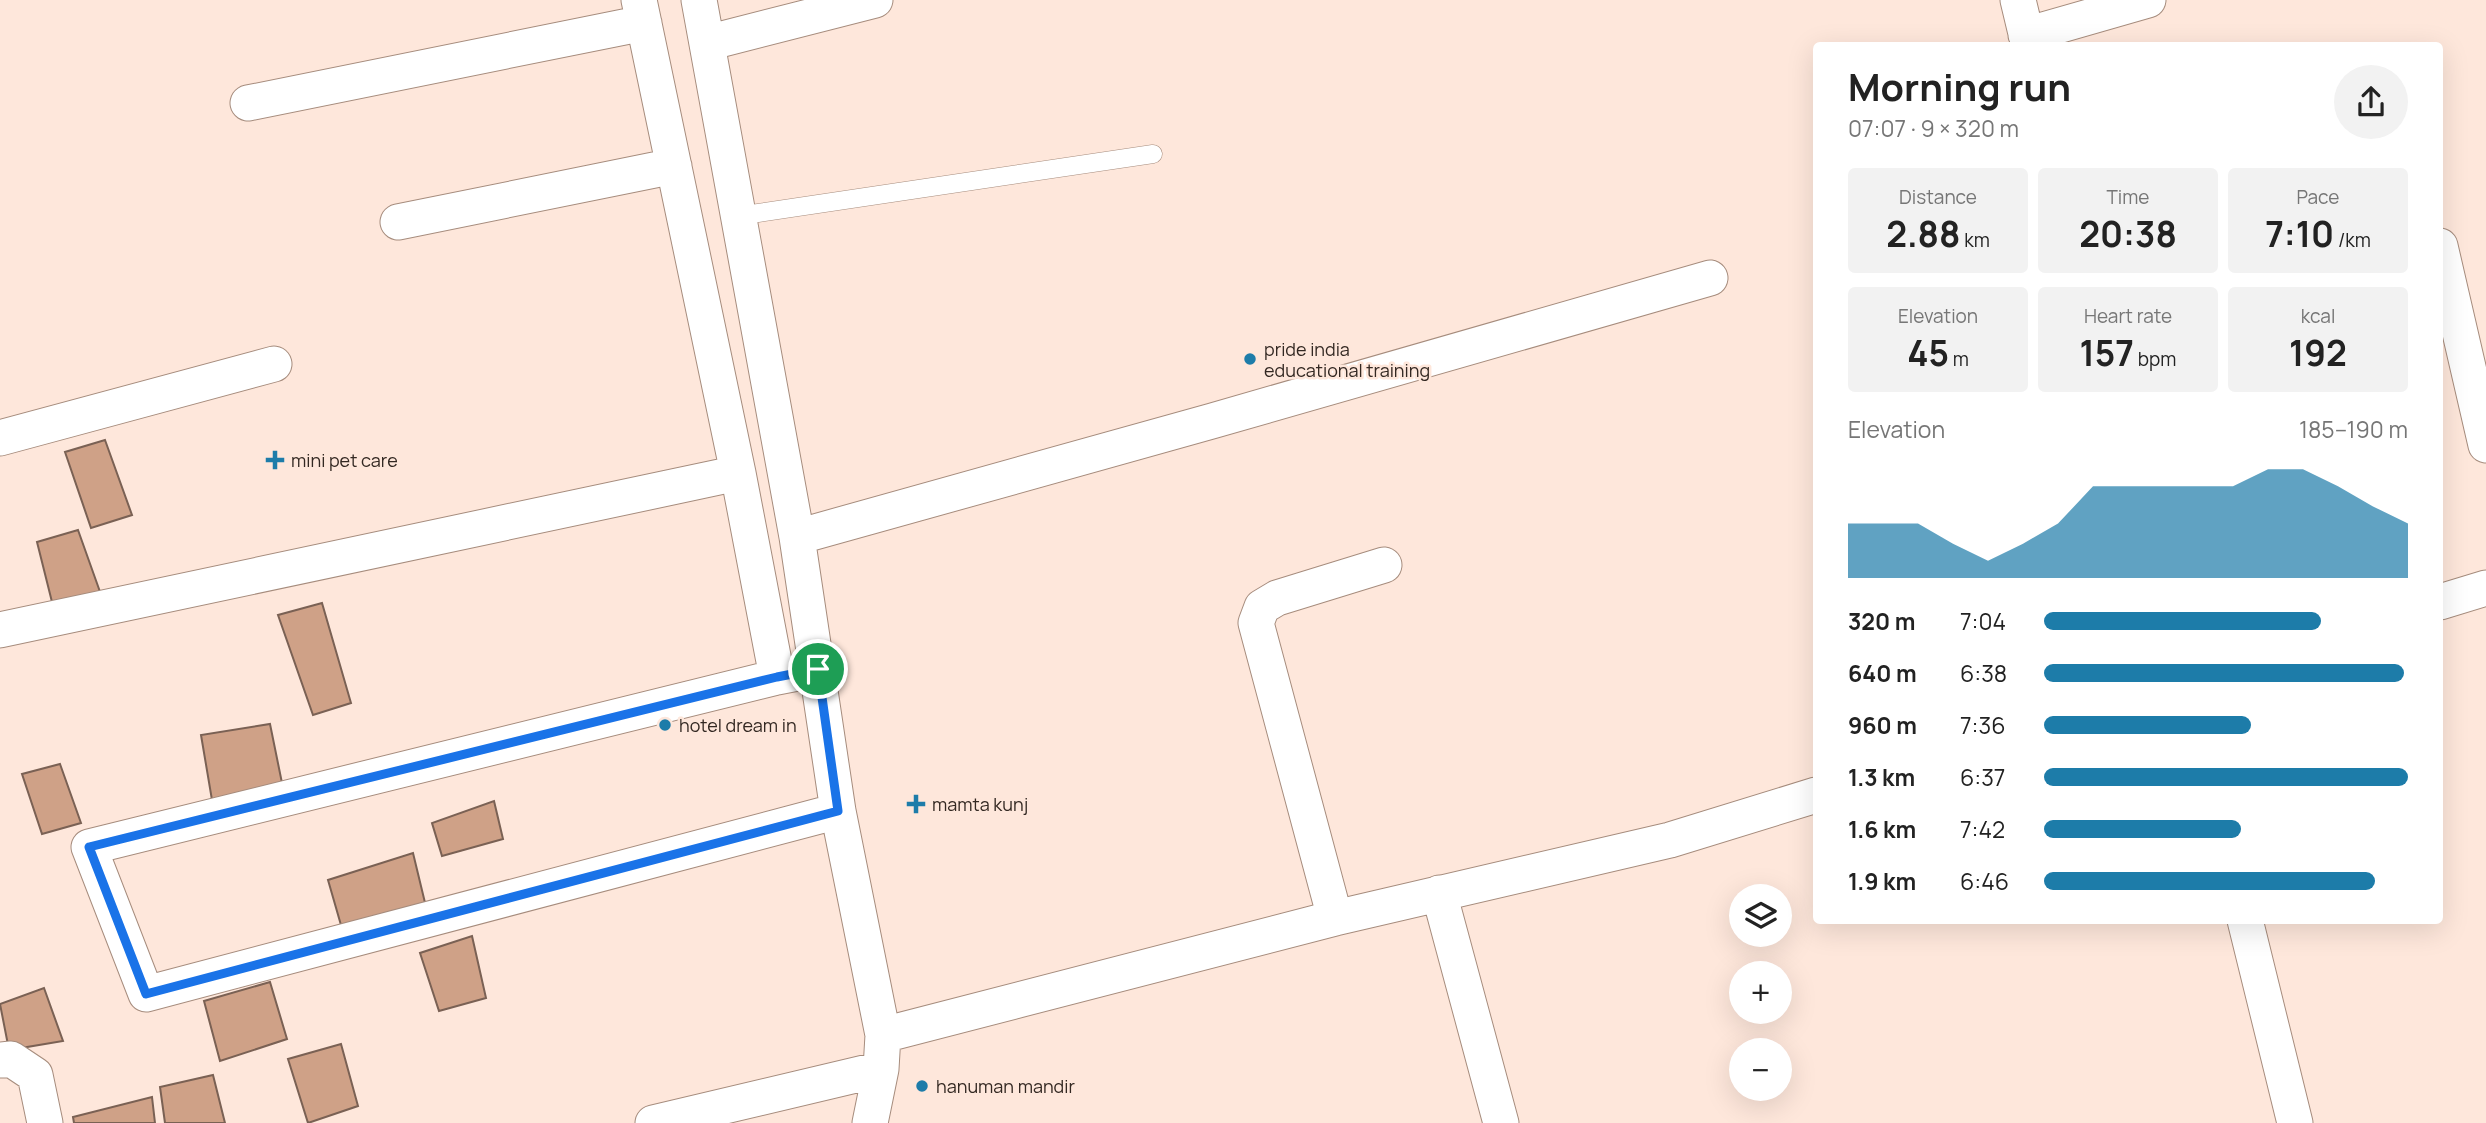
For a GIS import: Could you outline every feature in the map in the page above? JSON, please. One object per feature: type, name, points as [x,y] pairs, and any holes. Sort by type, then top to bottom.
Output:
[{"type":"street","points":[[699,0],[797,537],[838,811],[883,1035],[881,1069],[870,1123]]},
{"type":"street","points":[[707,43],[875,0]]},
{"type":"street","points":[[2018,0],[2028,40],[2148,0]]},
{"type":"street","points":[[248,103],[641,11],[738,473],[777,677]]},
{"type":"street","points":[[398,222],[674,166]]},
{"type":"street","points":[[2443,259],[2486,445]]},
{"type":"street","points":[[797,537],[1225,418],[1710,278]]},
{"type":"street","points":[[0,438],[274,364]]},
{"type":"street","points":[[0,630],[738,473]]},
{"type":"street","points":[[1335,918],[1256,623],[1262,607],[1277,598],[1384,565]]},
{"type":"street","points":[[2443,601],[2486,588]]},
{"type":"street","points":[[818,669],[89,847],[146,994],[838,811]]},
{"type":"street","points":[[883,1035],[1335,918],[1670,840],[1813,796]]},
{"type":"street","points":[[1439,893],[1501,1123]]},
{"type":"street","points":[[2246,924],[2295,1123]]},
{"type":"street","points":[[0,1060],[11,1059],[35,1075],[45,1123]]},
{"type":"street","points":[[653,1123],[881,1069]]},
{"type":"lane","points":[[738,216],[1153,154]]},
{"type":"building","points":[[105,440],[132,515],[91,528],[65,452]]},
{"type":"building","points":[[78,530],[104,603],[56,618],[37,542]]},
{"type":"building","points":[[322,603],[351,703],[313,715],[278,615]]},
{"type":"building","points":[[270,724],[282,783],[212,800],[201,735]]},
{"type":"building","points":[[60,764],[81,823],[42,834],[22,774]]},
{"type":"building","points":[[494,801],[503,839],[442,856],[432,823]]},
{"type":"building","points":[[413,853],[427,911],[343,932],[328,880]]},
{"type":"building","points":[[472,936],[486,998],[439,1011],[420,953]]},
{"type":"building","points":[[270,982],[287,1039],[220,1061],[204,1001]]},
{"type":"building","points":[[44,988],[63,1041],[9,1050],[0,1004]]},
{"type":"building","points":[[341,1044],[358,1106],[308,1123],[288,1059]]},
{"type":"building","points":[[213,1075],[225,1123],[165,1123],[160,1087]]},
{"type":"building","points":[[152,1097],[155,1123],[74,1123],[73,1117]]},
{"type":"place","name":"pride india educational training","points":[[1250,359]]},
{"type":"place","name":"mini pet care","points":[[275,460]]},
{"type":"place","name":"hotel dream in","points":[[665,725]]},
{"type":"place","name":"mamta kunj","points":[[916,804]]},
{"type":"place","name":"hanuman mandir","points":[[922,1086]]},
{"type":"route","points":[[818,669],[838,811],[146,994],[89,847],[818,669]]}]
